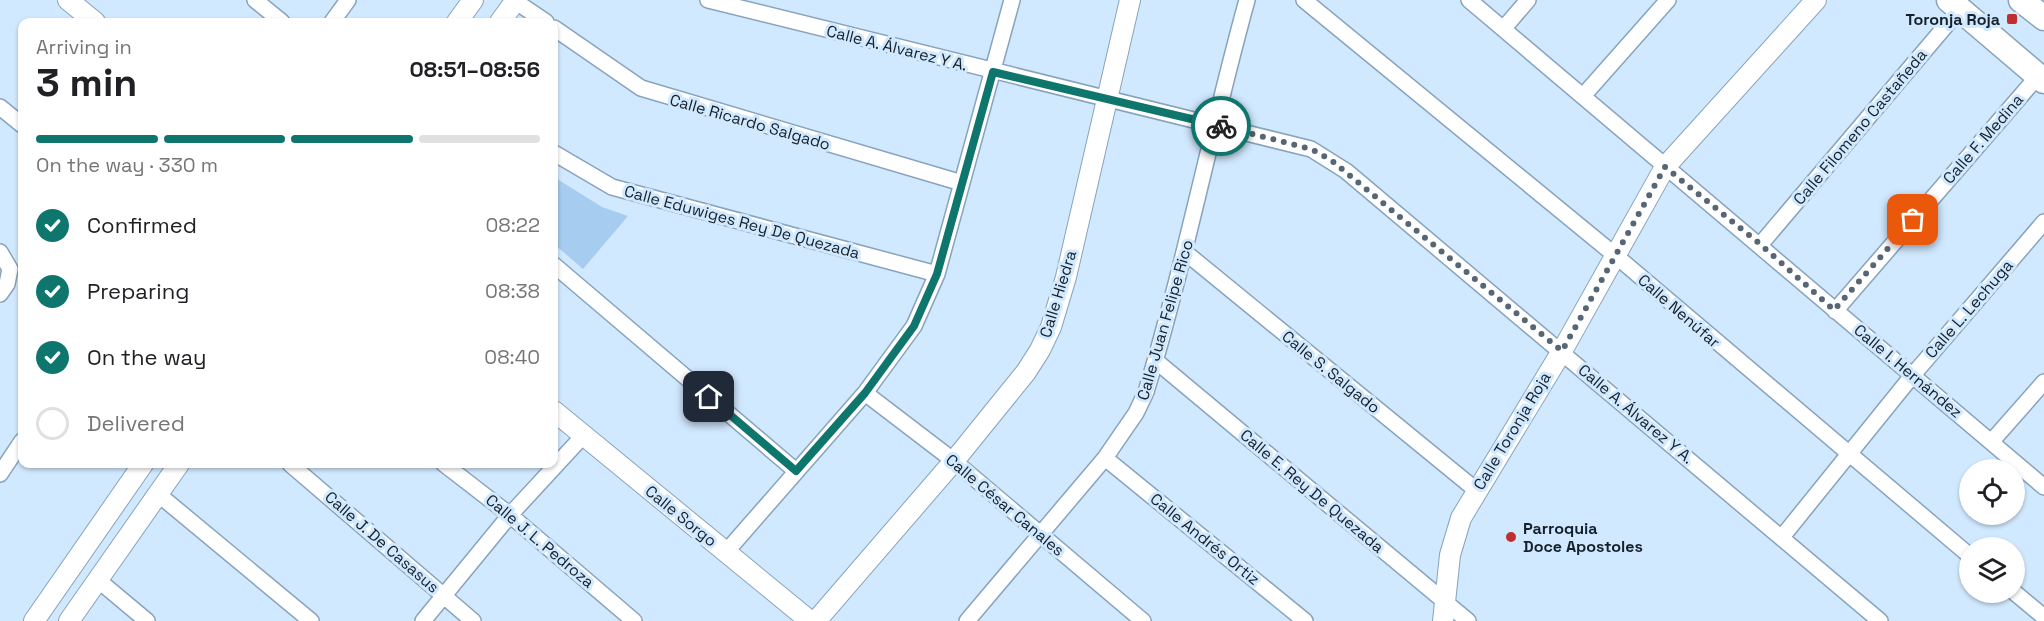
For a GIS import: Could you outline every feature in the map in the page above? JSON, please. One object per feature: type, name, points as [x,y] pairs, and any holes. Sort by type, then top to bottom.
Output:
[{"type":"main road","points":[[2021,0],[2044,18]]},
{"type":"main road","points":[[1954,5],[2041,79]]},
{"type":"street","points":[[68,0],[90,18]]},
{"type":"street","points":[[255,0],[277,18]]},
{"type":"street","points":[[335,18],[348,0]]},
{"type":"street","points":[[460,18],[473,0]]},
{"type":"street","name":"Calle A. Álvarez Y A.","points":[[708,0],[1311,149],[1331,160],[1562,351],[1880,621]]},
{"type":"street","points":[[726,552],[865,393],[914,326],[937,274],[1012,0]]},
{"type":"street","name":"Calle Hiedra","points":[[816,621],[954,461],[1026,372],[1051,327],[1066,278],[1130,0]]},
{"type":"street","name":"Calle Juan Felipe Rico","points":[[975,618],[1040,535],[1105,458],[1136,413],[1146,392],[1186,253],[1213,124],[1246,0]]},
{"type":"street","name":"Calle Nenúfar","points":[[1304,0],[1616,256],[1959,547]]},
{"type":"street","name":"Calle I. Hernández","points":[[1469,0],[1665,167],[1760,244],[1834,310],[2044,487]]},
{"type":"street","points":[[1504,28],[1528,0]]},
{"type":"street","points":[[1583,96],[1668,0]]},
{"type":"street","name":"Calle Toronja Roja","points":[[1443,621],[1443,600],[1455,534],[1476,490],[1562,351],[1665,167],[1816,0]]},
{"type":"street","points":[[503,18],[516,1],[540,18]]},
{"type":"street","name":"Calle Filomeno Castañeda","points":[[1760,244],[1954,5]]},
{"type":"street","name":"Calle Ricardo Salgado","points":[[558,31],[641,88],[962,183]]},
{"type":"street","name":"Calle F. Medina","points":[[1834,310],[2041,79]]},
{"type":"street","points":[[0,107],[18,122]]},
{"type":"street","name":"Calle Eduwiges Rey De Quezada","points":[[558,155],[612,187],[937,274]]},
{"type":"street","name":"Calle L. Lechuga","points":[[1782,537],[1850,456],[1912,376],[2044,222]]},
{"type":"street","points":[[0,252],[10,269],[7,284],[0,294]]},
{"type":"street","name":"Calle S. Salgado","points":[[1186,253],[1476,490]]},
{"type":"street","points":[[558,268],[796,471]]},
{"type":"street","name":"Calle E. Rey De Quezada","points":[[1156,361],[1468,621]]},
{"type":"street","points":[[1992,441],[2044,382]]},
{"type":"street","name":"Calle César Canales","points":[[865,393],[954,461],[1143,621]]},
{"type":"street","name":"Calle Sorgo","points":[[558,414],[810,621]]},
{"type":"street","points":[[558,463],[583,436]]},
{"type":"street","points":[[0,474],[18,447]]},
{"type":"street","name":"Calle Andrés Ortiz","points":[[1105,458],[1305,621]]},
{"type":"street","points":[[34,621],[140,468]]},
{"type":"street","points":[[69,621],[176,468]]},
{"type":"street","name":"Calle J. De Casasus","points":[[295,468],[473,621]]},
{"type":"street","name":"Calle J. L. Pedroza","points":[[449,468],[510,515],[634,621]]},
{"type":"street","points":[[423,621],[510,515],[553,468]]},
{"type":"street","points":[[158,494],[310,621]]},
{"type":"street","points":[[98,580],[147,621]]},
{"type":"street","points":[[2025,601],[2044,617]]},
{"type":"shaded area","points":[[558,180],[602,207],[628,216],[583,269],[558,247]]},
{"type":"way so far","points":[[1221,126],[1311,149],[1331,160],[1562,351],[1665,167],[1760,244],[1834,310],[1913,220]]},
{"type":"place","name":"Toronja Roja","points":[[2012,19]]},
{"type":"place","name":"Parroquia Doce Apostoles","points":[[1511,537]]},
{"type":"route","points":[[709,397],[796,471],[865,393],[914,326],[937,274],[993,72],[1221,126]]}]
